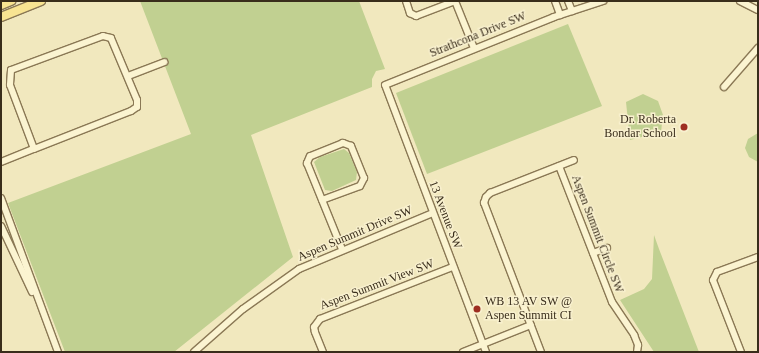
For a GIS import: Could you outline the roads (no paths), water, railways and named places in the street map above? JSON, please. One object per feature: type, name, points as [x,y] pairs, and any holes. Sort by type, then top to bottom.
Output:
[{"type":"main road","points":[[1,5],[11,1]]},
{"type":"main road","points":[[1,17],[41,1]]},
{"type":"street","points":[[406,1],[410,13],[416,16],[455,1],[474,48]]},
{"type":"street","points":[[555,1],[560,15]]},
{"type":"street","points":[[568,1],[572,11]]},
{"type":"street","name":"Strathcona Drive SW","points":[[385,85],[474,48],[560,15],[603,1]]},
{"type":"street","points":[[740,1],[758,10]]},
{"type":"street","points":[[1,162],[34,149],[135,109],[137,100],[115,41],[105,36],[11,70],[10,85],[34,149]]},
{"type":"street","points":[[724,87],[758,48]]},
{"type":"street","points":[[128,76],[164,62]]},
{"type":"street","name":"13 Avenue SW","points":[[385,85],[486,352]]},
{"type":"street","points":[[322,200],[360,186],[364,178],[351,146],[343,143],[310,156],[307,163],[322,200],[342,249]]},
{"type":"street","points":[[559,166],[574,160]]},
{"type":"street","name":"Aspen Summit Circle SW","points":[[541,352],[485,200],[490,193],[559,166],[612,302],[636,340],[637,352]]},
{"type":"street","points":[[1,198],[58,352]]},
{"type":"street","name":"Aspen Summit Drive SW","points":[[194,352],[243,309],[299,269],[342,249],[433,213]]},
{"type":"street","points":[[11,222],[1,226],[11,252],[41,309]]},
{"type":"street","points":[[593,254],[607,248]]},
{"type":"street","points":[[741,352],[713,280],[717,272],[758,257]]},
{"type":"street","name":"Aspen Summit View SW","points":[[323,352],[314,327],[320,319],[453,267]]},
{"type":"street","points":[[463,352],[531,325]]},
{"type":"place","name":"Dr. Roberta Bondar School","points":[[684,127]]},
{"type":"place","name":"WB 13 AV SW @ Aspen Summit CI","points":[[477,309]]}]
